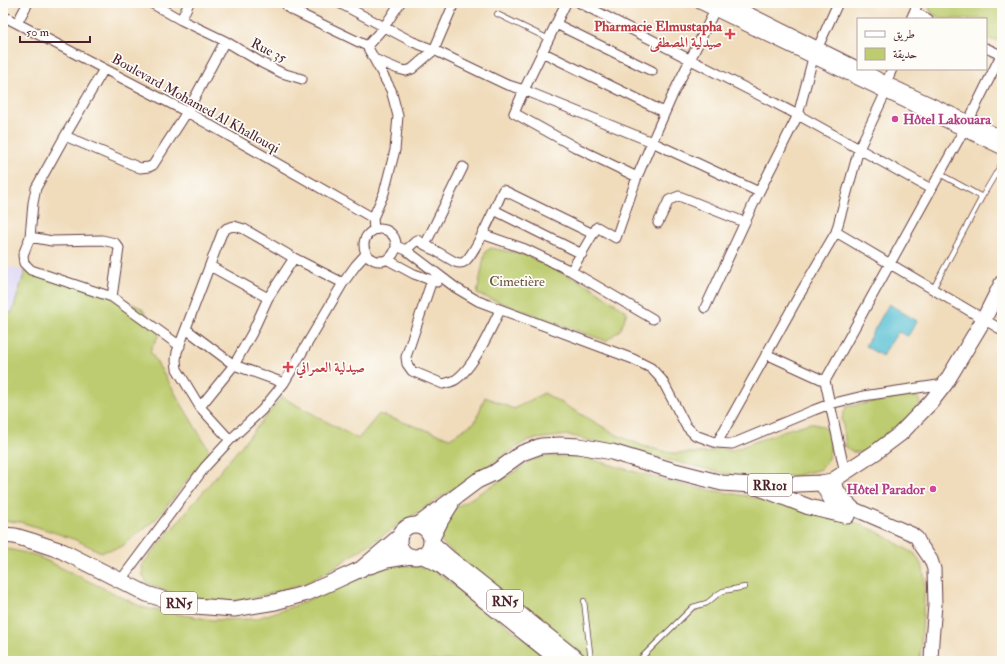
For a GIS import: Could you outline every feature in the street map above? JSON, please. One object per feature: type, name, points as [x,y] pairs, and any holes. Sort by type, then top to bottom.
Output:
[{"type":"main road","points":[[833,479],[876,452],[900,434],[931,402],[944,384],[984,319],[1002,283]]},
{"type":"main road","name":"RR101","points":[[418,525],[477,481],[494,473],[522,453],[542,446],[579,446],[612,452],[671,470],[722,483],[752,485],[833,479]]},
{"type":"main road","points":[[833,479],[831,503],[847,516]]},
{"type":"main road","points":[[833,479],[849,505],[874,523],[913,544],[920,544],[931,560],[934,569],[935,605],[932,661]]},
{"type":"main road","points":[[752,485],[808,507],[874,523]]},
{"type":"main road","name":"RR101","points":[[431,541],[441,520],[459,493]]},
{"type":"main road","name":"RN5","points":[[361,569],[399,537],[404,528],[418,525],[427,530],[431,541],[560,661]]},
{"type":"main road","name":"RN5","points":[[3,535],[14,536],[62,551],[147,594],[172,602],[195,606],[234,609],[275,602],[307,593],[361,569],[387,560],[416,556]]},
{"type":"main road","name":"RN5","points":[[399,537],[402,551],[439,564],[488,595],[579,661]]},
{"type":"main road","points":[[416,556],[429,548],[431,541]]},
{"type":"street","points":[[16,23],[28,3]]},
{"type":"street","name":"Rue 35","points":[[151,3],[180,20],[225,41],[282,73],[302,79]]},
{"type":"street","points":[[180,20],[189,3]]},
{"type":"street","points":[[287,3],[287,6],[290,9],[368,46],[391,90],[398,116],[395,150],[384,193],[373,218],[374,230]]},
{"type":"street","points":[[339,3],[413,42],[434,50],[506,84],[652,142],[759,192]]},
{"type":"street","points":[[368,46],[384,27],[400,3]]},
{"type":"street","points":[[374,59],[398,69],[406,71],[412,69],[434,50],[454,3]]},
{"type":"street","points":[[566,3],[514,113],[575,147],[637,177]]},
{"type":"street","points":[[580,3],[798,114],[931,189]]},
{"type":"street","points":[[700,3],[816,53],[967,125],[1002,137]]},
{"type":"street","points":[[728,3],[816,53],[857,67]]},
{"type":"street","points":[[705,308],[744,222],[798,114],[816,53],[838,3]]},
{"type":"street","points":[[918,3],[913,16],[923,18]]},
{"type":"street","points":[[572,270],[597,227],[616,238],[637,177],[664,112],[715,10]]},
{"type":"street","name":"Boulevard Mohamed Al Khallouqi","points":[[3,16],[187,112],[373,218]]},
{"type":"street","points":[[556,24],[652,71]]},
{"type":"street","points":[[64,136],[130,165],[140,168],[153,165],[187,112],[225,41]]},
{"type":"street","points":[[833,479],[830,404],[825,381],[967,125],[1002,54],[987,48]]},
{"type":"street","points":[[542,52],[664,112]]},
{"type":"street","points":[[104,69],[64,136],[36,188],[30,237],[23,255],[24,263],[31,270],[112,298],[180,346]]},
{"type":"street","points":[[862,70],[886,87]]},
{"type":"street","points":[[717,443],[836,232],[859,149],[886,87],[892,70]]},
{"type":"street","points":[[967,125],[1002,148]]},
{"type":"street","points":[[425,245],[463,167]]},
{"type":"street","points":[[406,250],[417,240],[460,264],[467,259],[482,234],[503,190],[593,234]]},
{"type":"street","points":[[658,223],[669,200],[679,196],[744,222]]},
{"type":"street","points":[[494,210],[582,254]]},
{"type":"street","points":[[230,440],[200,406],[177,369],[176,360],[222,233],[227,228],[234,226],[244,229],[294,258],[343,283]]},
{"type":"street","points":[[380,229],[386,230],[392,234],[395,239],[396,246],[394,254],[388,260],[380,262],[372,260],[366,254],[364,245],[366,236],[374,230],[380,229]]},
{"type":"street","points":[[836,232],[1002,330]]},
{"type":"street","points":[[482,234],[518,246],[572,270],[652,318]]},
{"type":"street","points":[[30,237],[52,241],[102,240],[115,243],[119,248],[112,298]]},
{"type":"street","points":[[396,246],[406,250],[471,298],[632,359],[651,368],[662,380],[686,426],[696,436],[717,443],[732,444],[830,404],[863,396],[944,384]]},
{"type":"street","points":[[120,581],[201,473],[230,440],[262,410],[284,383],[343,283],[366,254]]},
{"type":"street","points":[[200,406],[234,365],[252,333],[268,298],[294,258]]},
{"type":"street","points":[[388,260],[414,274],[456,288]]},
{"type":"street","points":[[210,266],[268,298]]},
{"type":"street","points":[[432,280],[406,357],[407,364],[412,371],[418,374],[443,384],[455,379],[463,372],[479,352],[500,310]]},
{"type":"street","points":[[186,329],[234,365],[284,383]]},
{"type":"street","points":[[766,354],[825,381]]},
{"type":"lane","points":[[497,14],[549,39]]},
{"type":"lane","points":[[933,289],[1002,163]]},
{"type":"lane","points":[[940,174],[982,198]]},
{"type":"lane","points":[[638,661],[693,607],[707,603],[723,591],[745,587]]},
{"type":"lane","points":[[584,601],[591,661]]},
{"type":"shaded area","points":[[3,266],[25,271],[12,313],[3,311]]},
{"type":"green space","points":[[927,3],[1002,3],[1002,31],[998,40],[991,40],[987,38],[987,18],[941,18],[932,14]]},
{"type":"green space","name":"Cimetière","points":[[491,248],[525,255],[590,286],[627,312],[621,329],[606,341],[477,294],[485,252]]},
{"type":"green space","points":[[25,271],[109,293],[141,308],[161,331],[150,351],[210,452],[156,519],[121,547],[101,552],[76,540],[47,530],[20,522],[3,521],[3,311],[12,313]]},
{"type":"green space","points":[[544,393],[617,435],[643,446],[671,453],[708,453],[718,448],[731,451],[786,430],[810,423],[822,426],[830,433],[830,452],[826,463],[821,469],[795,476],[746,477],[722,473],[568,435],[528,440],[330,570],[307,583],[258,597],[232,601],[201,600],[162,590],[148,584],[143,576],[142,565],[282,397],[358,439],[379,414],[450,438],[475,422],[485,397],[514,409]]},
{"type":"green space","points":[[907,396],[917,397],[920,401],[918,409],[902,423],[864,452],[853,452],[846,447],[842,418],[846,407]]},
{"type":"green space","points":[[548,456],[583,457],[685,486],[747,496],[844,518],[874,530],[915,554],[923,568],[925,582],[920,661],[586,661],[442,543],[441,535],[449,512],[531,460]]},
{"type":"green space","points":[[3,548],[35,555],[144,608],[212,620],[255,619],[300,604],[374,568],[394,565],[418,566],[435,571],[553,661],[3,661]]},
{"type":"water","points":[[889,304],[917,321],[908,336],[898,332],[882,356],[865,346]]},
{"type":"place","name":"Pharmacie Elmustapha صيدلية المصطفى","points":[[730,34]]},
{"type":"place","name":"Hôtel Lakouara","points":[[895,119]]},
{"type":"place","name":"صيدلية العمراني","points":[[288,367]]},
{"type":"place","name":"Hôtel Parador","points":[[933,489]]}]
